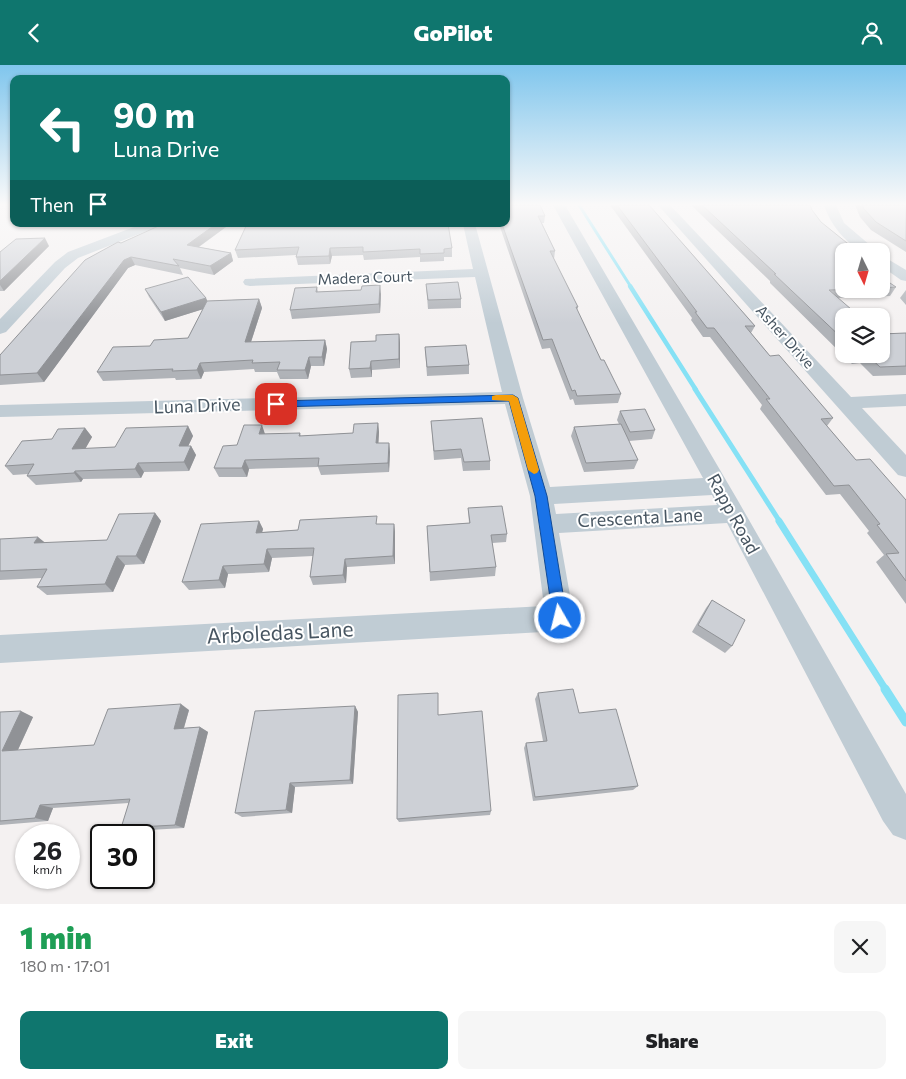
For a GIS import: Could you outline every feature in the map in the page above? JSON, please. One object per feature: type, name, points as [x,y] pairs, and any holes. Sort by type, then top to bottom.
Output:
[{"type":"street","points":[[0,329],[60,265],[73,255],[101,244]]},
{"type":"street","points":[[474,244],[547,524]]},
{"type":"street","name":"Rapp Road","points":[[581,244],[718,486],[895,809],[906,822]]},
{"type":"street","name":"Asher Drive","points":[[700,244],[906,469]]},
{"type":"street","points":[[890,265],[906,277]]},
{"type":"street","name":"Madera Court","points":[[250,282],[480,273]]},
{"type":"street","name":"Luna Drive","points":[[0,411],[513,398]]},
{"type":"street","points":[[846,403],[906,400]]},
{"type":"street","name":"Crescenta Lane","points":[[541,496],[718,486]]},
{"type":"street","name":"Crescenta Lane","points":[[547,524],[733,513]]},
{"type":"street","name":"Arboledas Lane","points":[[0,649],[560,618],[547,524]]},
{"type":"building","points":[[10,244],[39,244],[0,281],[0,252]]},
{"type":"building","points":[[114,244],[188,244],[231,253],[210,266],[173,259],[179,266],[131,257],[124,260],[37,373],[0,375],[0,355],[85,260]]},
{"type":"building","points":[[238,244],[451,244],[452,248],[444,249],[444,253],[420,254],[420,249],[363,252],[363,247],[330,248],[329,256],[296,257],[299,247],[235,250]]},
{"type":"building","points":[[509,244],[552,244],[555,251],[550,251],[578,307],[576,307],[601,360],[604,360],[621,394],[577,396],[575,390],[572,391],[552,339],[543,340]]},
{"type":"building","points":[[646,244],[683,244],[755,326],[745,326],[770,356],[779,355],[833,418],[821,419],[856,460],[870,459],[906,500],[906,581],[886,554],[899,553],[877,525],[880,524],[849,485],[834,486],[766,399],[770,399],[714,328],[707,328],[695,312],[697,312]]},
{"type":"building","points":[[744,244],[835,244],[835,290],[829,290],[835,295],[835,298],[838,298],[850,308],[835,308],[835,332],[774,274],[776,274]]},
{"type":"building","points":[[188,277],[206,298],[161,312],[145,289]]},
{"type":"building","points":[[458,282],[461,299],[428,300],[426,284]]},
{"type":"building","points":[[380,285],[379,304],[290,310],[295,288],[317,287],[316,292],[361,290],[362,286]]},
{"type":"building","points":[[259,299],[245,342],[325,340],[322,357],[309,357],[305,370],[277,370],[280,362],[252,363],[253,360],[200,363],[197,370],[97,372],[113,347],[150,346],[154,340],[188,338],[207,301]]},
{"type":"building","points":[[906,333],[906,366],[880,367],[876,363],[890,363],[890,334]]},
{"type":"building","points":[[399,334],[399,359],[371,361],[370,368],[349,369],[351,342],[376,341],[376,335]]},
{"type":"building","points":[[466,345],[469,365],[427,367],[425,347]]},
{"type":"building","points":[[645,409],[655,430],[630,432],[620,411]]},
{"type":"building","points":[[482,418],[490,461],[464,462],[461,449],[434,451],[431,421]]},
{"type":"building","points":[[378,423],[376,443],[389,443],[388,463],[318,466],[319,458],[245,460],[242,468],[214,468],[223,446],[237,445],[244,425],[262,425],[259,434],[300,433],[299,436],[353,433],[354,424]]},
{"type":"building","points":[[621,424],[638,460],[586,463],[574,427]]},
{"type":"building","points":[[188,426],[179,446],[191,446],[184,462],[138,463],[135,469],[75,471],[74,473],[27,476],[34,464],[5,466],[22,441],[52,439],[58,429],[85,428],[72,449],[115,447],[126,428]]},
{"type":"building","points":[[502,506],[507,534],[491,535],[496,567],[430,572],[427,526],[470,523],[468,508]]},
{"type":"building","points":[[155,513],[136,556],[117,556],[105,584],[37,587],[47,569],[0,571],[0,539],[38,537],[34,543],[107,540],[119,514]]},
{"type":"building","points":[[377,516],[376,524],[394,524],[393,556],[345,559],[343,575],[310,577],[314,548],[267,549],[264,564],[223,566],[219,580],[182,582],[201,524],[259,521],[256,533],[298,530],[300,520]]},
{"type":"building","points":[[712,600],[745,620],[732,646],[698,625]]},
{"type":"building","points":[[573,689],[579,713],[616,709],[638,786],[535,797],[526,743],[547,741],[538,693]]},
{"type":"building","points":[[438,693],[438,715],[482,711],[491,811],[397,819],[398,695]]},
{"type":"building","points":[[181,704],[174,729],[200,727],[175,825],[122,824],[130,799],[40,805],[35,818],[0,821],[0,712],[21,711],[2,751],[94,745],[108,709]]},
{"type":"building","points":[[355,706],[350,780],[290,783],[286,810],[235,813],[255,711]]},
{"type":"waterway","points":[[604,244],[631,287]]},
{"type":"waterway","points":[[630,286],[696,390]]},
{"type":"waterway","points":[[695,389],[780,522]]},
{"type":"waterway","points":[[779,521],[886,690]]},
{"type":"waterway","points":[[885,689],[906,722]]},
{"type":"slow traffic","points":[[496,398],[513,398],[534,470]]},
{"type":"route","points":[[276,404],[513,398],[541,496],[547,524],[560,618]]}]
